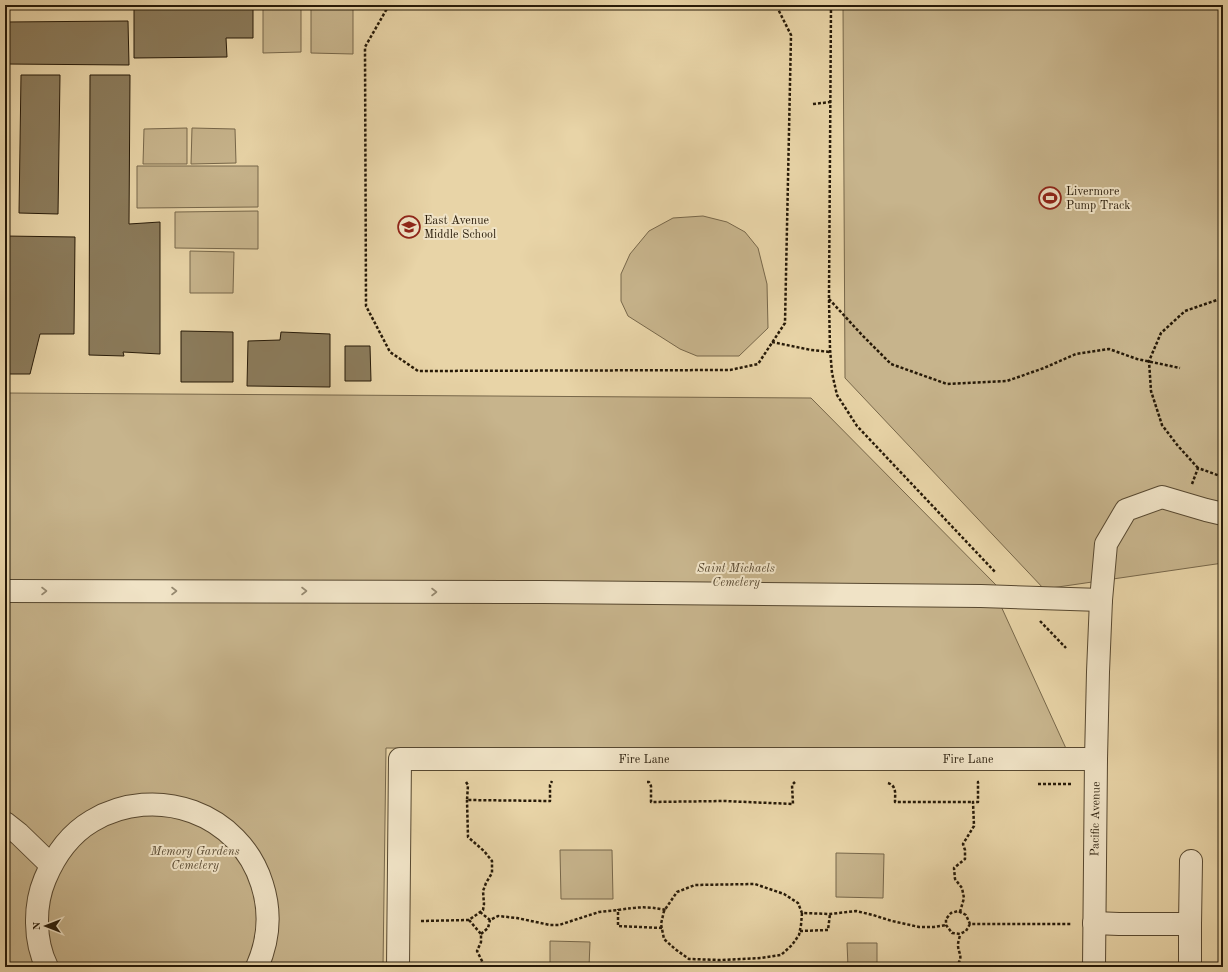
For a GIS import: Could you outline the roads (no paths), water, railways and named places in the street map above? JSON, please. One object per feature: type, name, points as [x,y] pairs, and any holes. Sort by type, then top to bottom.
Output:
[{"type":"street","name":"Pacific Avenue","points":[[1094,967],[1098,672],[1101,600],[1106,544],[1126,510],[1162,497],[1223,514]]},
{"type":"street","points":[[5,591],[543,592],[1018,597],[1101,600]]},
{"type":"street","name":"Fire Lane","points":[[398,967],[400,759],[1096,759]]},
{"type":"street","points":[[48,967],[40,944],[37,924],[38,904],[43,884],[51,865],[61,848],[91,821],[109,812],[128,806],[148,804],[168,805],[188,809],[206,817],[223,828],[238,842],[250,858],[266,895],[268,915],[267,936],[258,967]]},
{"type":"street","points":[[5,823],[19,834],[51,865]]},
{"type":"street","points":[[1190,967],[1191,861]]},
{"type":"street","points":[[1094,923],[1190,924]]},
{"type":"place","name":"Livermore Pump Track","points":[[1050,198]]},
{"type":"place","name":"East Avenue Middle School","points":[[409,227]]},
{"type":"park label","name":"Saint Michaels Cemetery","points":[[736,575]]},
{"type":"park label","name":"Memory Gardens Cemetery","points":[[195,858]]}]
